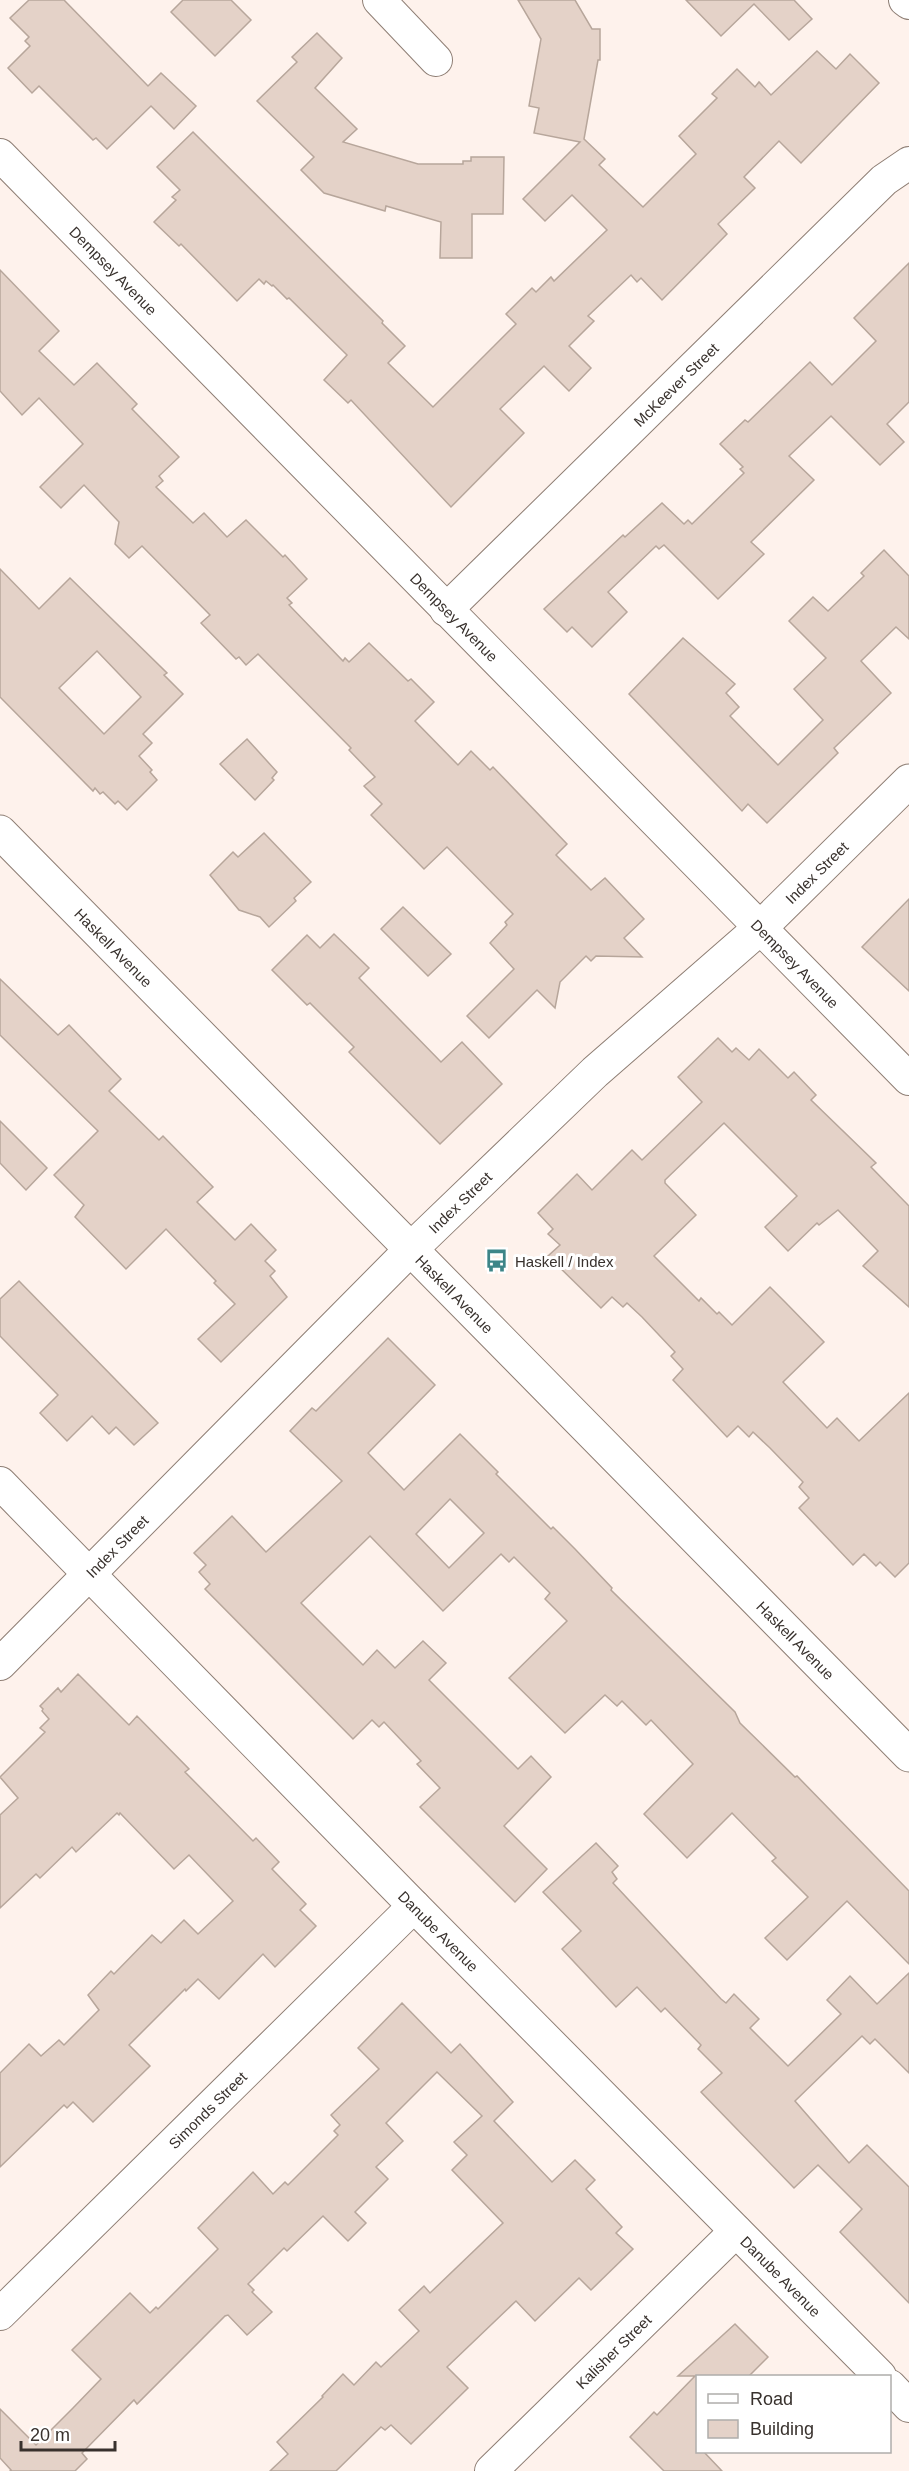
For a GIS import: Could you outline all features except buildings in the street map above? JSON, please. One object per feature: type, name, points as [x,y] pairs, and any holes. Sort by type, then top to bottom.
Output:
[{"type":"main road","name":"Index Street","points":[[410,1250],[595,1072],[759,929],[909,781]]},
{"type":"main road","name":"Haskell Avenue","points":[[0,832],[909,1755]]},
{"type":"street","points":[[379,0],[436,60]]},
{"type":"street","points":[[905,0],[909,3]]},
{"type":"street","name":"Dempsey Avenue","points":[[0,155],[909,1079]]},
{"type":"street","name":"McKeever Street","points":[[446,610],[884,180],[909,164]]},
{"type":"street","name":"Index Street","points":[[0,1664],[410,1250]]},
{"type":"street","name":"Danube Avenue","points":[[0,1484],[879,2375]]},
{"type":"street","name":"Simonds Street","points":[[0,2314],[414,1906]]},
{"type":"street","name":"Kalisher Street","points":[[490,2471],[736,2231]]},
{"type":"street","points":[[891,2387],[909,2406]]},
{"type":"place","name":"Haskell / Index","points":[[497,1261]]}]
